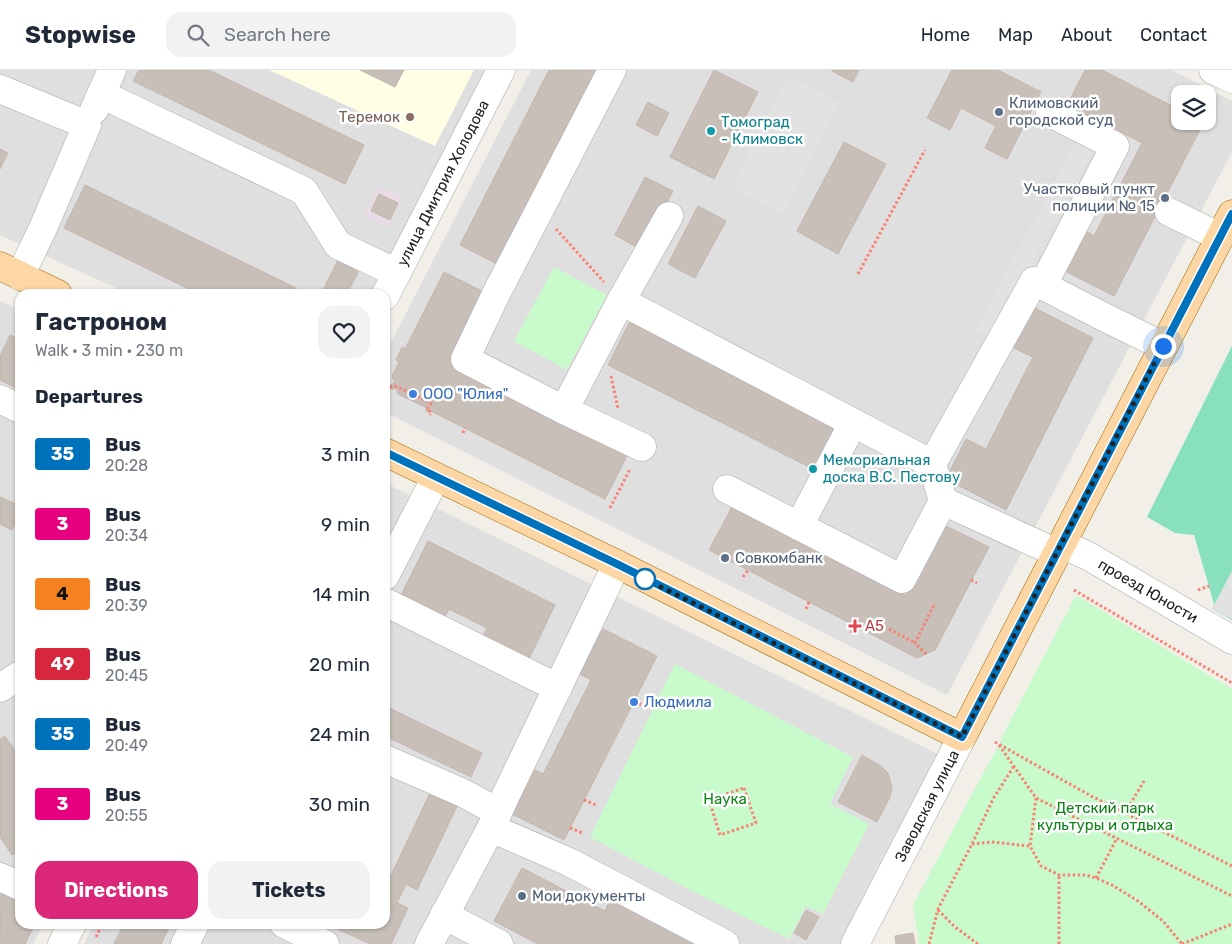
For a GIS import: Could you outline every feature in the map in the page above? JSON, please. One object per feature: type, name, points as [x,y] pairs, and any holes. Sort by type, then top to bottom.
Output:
[{"type":"main road","name":"Заводская улица","points":[[962,737],[1163,346],[1229,222]]},
{"type":"main road","points":[[10,271],[48,289]]},
{"type":"main road","points":[[390,454],[617,564],[962,737]]},
{"type":"street","points":[[10,271],[43,228],[112,70]]},
{"type":"street","name":"улица Дмитрия Холодова","points":[[391,285],[501,70]]},
{"type":"street","points":[[612,70],[496,294],[465,359],[633,443]]},
{"type":"street","points":[[1213,70],[1232,79]]},
{"type":"street","points":[[0,90],[87,125]]},
{"type":"street","points":[[101,94],[304,191],[338,245],[391,285]]},
{"type":"street","points":[[1043,285],[1114,146],[1050,113]]},
{"type":"street","points":[[1169,212],[1229,222]]},
{"type":"street","points":[[564,410],[621,301],[669,216]]},
{"type":"street","points":[[727,489],[902,579],[942,501],[932,464],[1034,280],[1163,346]]},
{"type":"street","points":[[621,301],[932,464]]},
{"type":"street","points":[[0,400],[15,407]]},
{"type":"street","points":[[799,526],[853,423]]},
{"type":"street","points":[[390,566],[436,477]]},
{"type":"street","name":"проезд Юности","points":[[942,501],[1060,549],[1090,557],[1232,640]]},
{"type":"street","points":[[429,944],[495,820],[617,564]]},
{"type":"street","points":[[390,604],[558,688]]},
{"type":"street","points":[[0,688],[15,678]]},
{"type":"street","name":"Заводская улица","points":[[855,944],[962,737]]},
{"type":"street","points":[[390,762],[463,793],[495,820],[568,862],[725,944]]},
{"type":"street","points":[[0,877],[15,884]]},
{"type":"street","points":[[444,915],[499,944]]},
{"type":"street","points":[[62,944],[70,929]]},
{"type":"street","points":[[185,944],[192,929]]},
{"type":"street","points":[[294,929],[323,944]]},
{"type":"path","points":[[858,274],[925,150]]},
{"type":"path","points":[[540,211],[621,301]]},
{"type":"path","points":[[593,355],[610,373],[633,443],[610,508]]},
{"type":"path","points":[[390,388],[395,386],[431,403],[427,410],[431,412],[430,416]]},
{"type":"path","points":[[463,433],[466,428]]},
{"type":"path","points":[[743,577],[748,570]]},
{"type":"path","points":[[971,580],[977,583]]},
{"type":"path","points":[[1074,590],[1232,684]]},
{"type":"path","points":[[806,609],[809,602]]},
{"type":"path","points":[[915,642],[936,603]]},
{"type":"path","points":[[851,633],[855,626]]},
{"type":"path","points":[[889,629],[915,642],[926,654]]},
{"type":"path","points":[[634,702],[645,706]]},
{"type":"path","points":[[995,742],[1091,796],[1232,866]]},
{"type":"path","points":[[999,745],[1036,798],[1232,896]]},
{"type":"path","points":[[929,944],[938,910],[993,799],[1014,766]]},
{"type":"path","points":[[1125,813],[1144,781]]},
{"type":"path","points":[[744,788],[756,823],[720,835],[709,800],[744,788]]},
{"type":"path","points":[[1036,798],[1030,846],[1041,866],[1059,875],[1086,876],[1112,885],[1138,901],[1163,922],[1182,944],[1232,924]]},
{"type":"path","points":[[584,800],[596,805]]},
{"type":"path","points":[[570,828],[583,834]]},
{"type":"path","points":[[1096,878],[1116,838]]},
{"type":"path","points":[[972,844],[991,842],[1030,846]]},
{"type":"path","points":[[1059,875],[1059,944]]},
{"type":"path","points":[[938,910],[955,927],[978,944]]},
{"type":"shaded area","points":[[0,70],[494,70],[383,289],[118,289],[0,235]]},
{"type":"shaded area","name":"Теремок","points":[[269,70],[360,70],[395,87],[404,70],[474,70],[435,146]]},
{"type":"shaded area","points":[[531,70],[1172,70],[1201,85],[1171,85],[1171,130],[1216,130],[1216,93],[1232,101],[1232,152],[947,695],[390,415],[390,344]]},
{"type":"shaded area","points":[[787,76],[839,103],[783,214],[731,187]]},
{"type":"shaded area","points":[[1076,142],[1092,151],[991,339],[975,330]]},
{"type":"shaded area","points":[[379,187],[401,198],[388,227],[365,216]]},
{"type":"shaded area","points":[[0,301],[15,308],[15,929],[41,929],[33,944],[0,944]]},
{"type":"shaded area","points":[[390,485],[942,756],[842,944],[84,944],[92,929],[390,929]]},
{"type":"shaded area","points":[[1232,571],[1232,619],[1212,609]]},
{"type":"shaded area","points":[[895,831],[903,835],[872,895],[863,891]]},
{"type":"green space","points":[[554,267],[607,295],[567,370],[514,341]]},
{"type":"green space","points":[[1232,346],[1232,620],[1212,609],[1214,604],[1194,535],[1175,533],[1147,517]]},
{"type":"green space","name":"Детский парк культуры и отдыха","points":[[1076,595],[1232,689],[1232,944],[919,944],[913,905],[999,745]]},
{"type":"green space","name":"Наука","points":[[675,664],[853,757],[830,804],[869,824],[823,914],[806,906],[789,939],[692,891],[590,837]]},
{"type":"building","points":[[139,70],[209,70],[364,145],[345,184],[133,81]]},
{"type":"building","points":[[360,70],[404,70],[395,87]]},
{"type":"building","points":[[549,70],[601,70],[501,266],[460,245]]},
{"type":"building","name":"Томоград - Климовск","points":[[714,70],[758,92],[714,179],[670,157]]},
{"type":"building","points":[[832,70],[859,70],[853,82]]},
{"type":"building","name":"Климовский городской суд","points":[[952,70],[998,70],[1041,92],[1007,159],[985,148],[996,126],[961,108],[950,130],[927,118]]},
{"type":"building","points":[[1085,70],[1102,70],[1171,105],[1171,130],[1200,130],[1114,296],[1065,271],[1085,231],[1094,236],[1142,143],[1110,126],[1106,133],[1064,111]]},
{"type":"building","points":[[648,102],[669,113],[657,136],[636,125]]},
{"type":"building","points":[[844,142],[886,164],[838,254],[797,231]]},
{"type":"building","points":[[0,149],[8,153],[0,169]]},
{"type":"building","points":[[645,177],[673,191],[642,250],[615,235]]},
{"type":"building","points":[[85,185],[296,288],[189,289],[64,228]]},
{"type":"building","points":[[379,194],[398,203],[390,220],[371,211]]},
{"type":"building","points":[[698,206],[726,221],[695,278],[668,264]]},
{"type":"building","points":[[338,260],[359,270],[350,289],[324,289]]},
{"type":"building","points":[[444,272],[490,295],[454,365],[628,454],[605,499],[431,411],[430,413],[425,410],[427,408],[398,394],[396,388],[392,389],[390,385],[395,383],[392,376],[399,362],[396,360],[402,347],[405,349]]},
{"type":"building","points":[[1033,307],[1093,338],[1006,510],[946,479],[966,439],[986,449],[1033,357],[1012,347]]},
{"type":"building","points":[[631,319],[840,425],[817,471],[608,365]]},
{"type":"building","points":[[10,335],[15,338],[15,388],[0,380],[0,356]]},
{"type":"building","points":[[0,497],[15,504],[15,523],[12,530],[0,524]]},
{"type":"building","points":[[733,505],[906,595],[942,524],[989,547],[935,650],[917,658],[709,550]]},
{"type":"building","points":[[428,541],[555,605],[528,661],[482,638],[487,628],[449,609],[444,619],[400,597]]},
{"type":"building","points":[[603,629],[657,656],[564,840],[510,813],[533,769],[543,774],[591,680],[580,674]]},
{"type":"building","points":[[390,708],[482,753],[471,777],[390,738]]},
{"type":"building","points":[[5,736],[15,751],[15,853],[12,855],[0,837],[0,739]]},
{"type":"building","points":[[862,755],[881,766],[888,773],[892,788],[890,797],[877,822],[838,802]]},
{"type":"building","points":[[431,791],[458,804],[417,890],[406,884],[394,909],[390,907],[390,877]]},
{"type":"building","points":[[522,868],[605,911],[611,898],[700,944],[538,944],[494,921]]},
{"type":"building","points":[[1,894],[15,901],[15,929],[32,929],[25,944],[0,944]]},
{"type":"building","points":[[397,903],[408,908],[391,944],[370,944],[338,929],[390,929],[390,907],[394,909]]},
{"type":"building","points":[[806,910],[819,917],[806,940],[794,933]]},
{"type":"building","points":[[122,929],[168,929],[161,944],[114,944]]},
{"type":"building","points":[[913,933],[915,944],[896,944],[895,936]]},
{"type":"bus line","name":"35","points":[[390,454],[617,564],[962,737],[1232,214]]},
{"type":"place","name":"Климовский городской суд","points":[[999,112]]},
{"type":"place","name":"Теремок","points":[[410,117]]},
{"type":"place","name":"Томоград - Климовск","points":[[711,131]]},
{"type":"place","name":"Участковый пункт полиции № 15","points":[[1165,198]]},
{"type":"place","name":"ООО \"Юлия\"","points":[[413,394]]},
{"type":"place","name":"Мемориальная доска В.С. Пестову","points":[[813,469]]},
{"type":"place","name":"Совкомбанк","points":[[725,558]]},
{"type":"place","name":"А5","points":[[855,626]]},
{"type":"place","name":"Людмила","points":[[634,702]]},
{"type":"place","name":"Мои документы","points":[[522,896]]},
{"type":"route","points":[[645,579],[962,737],[1163,346]]}]
